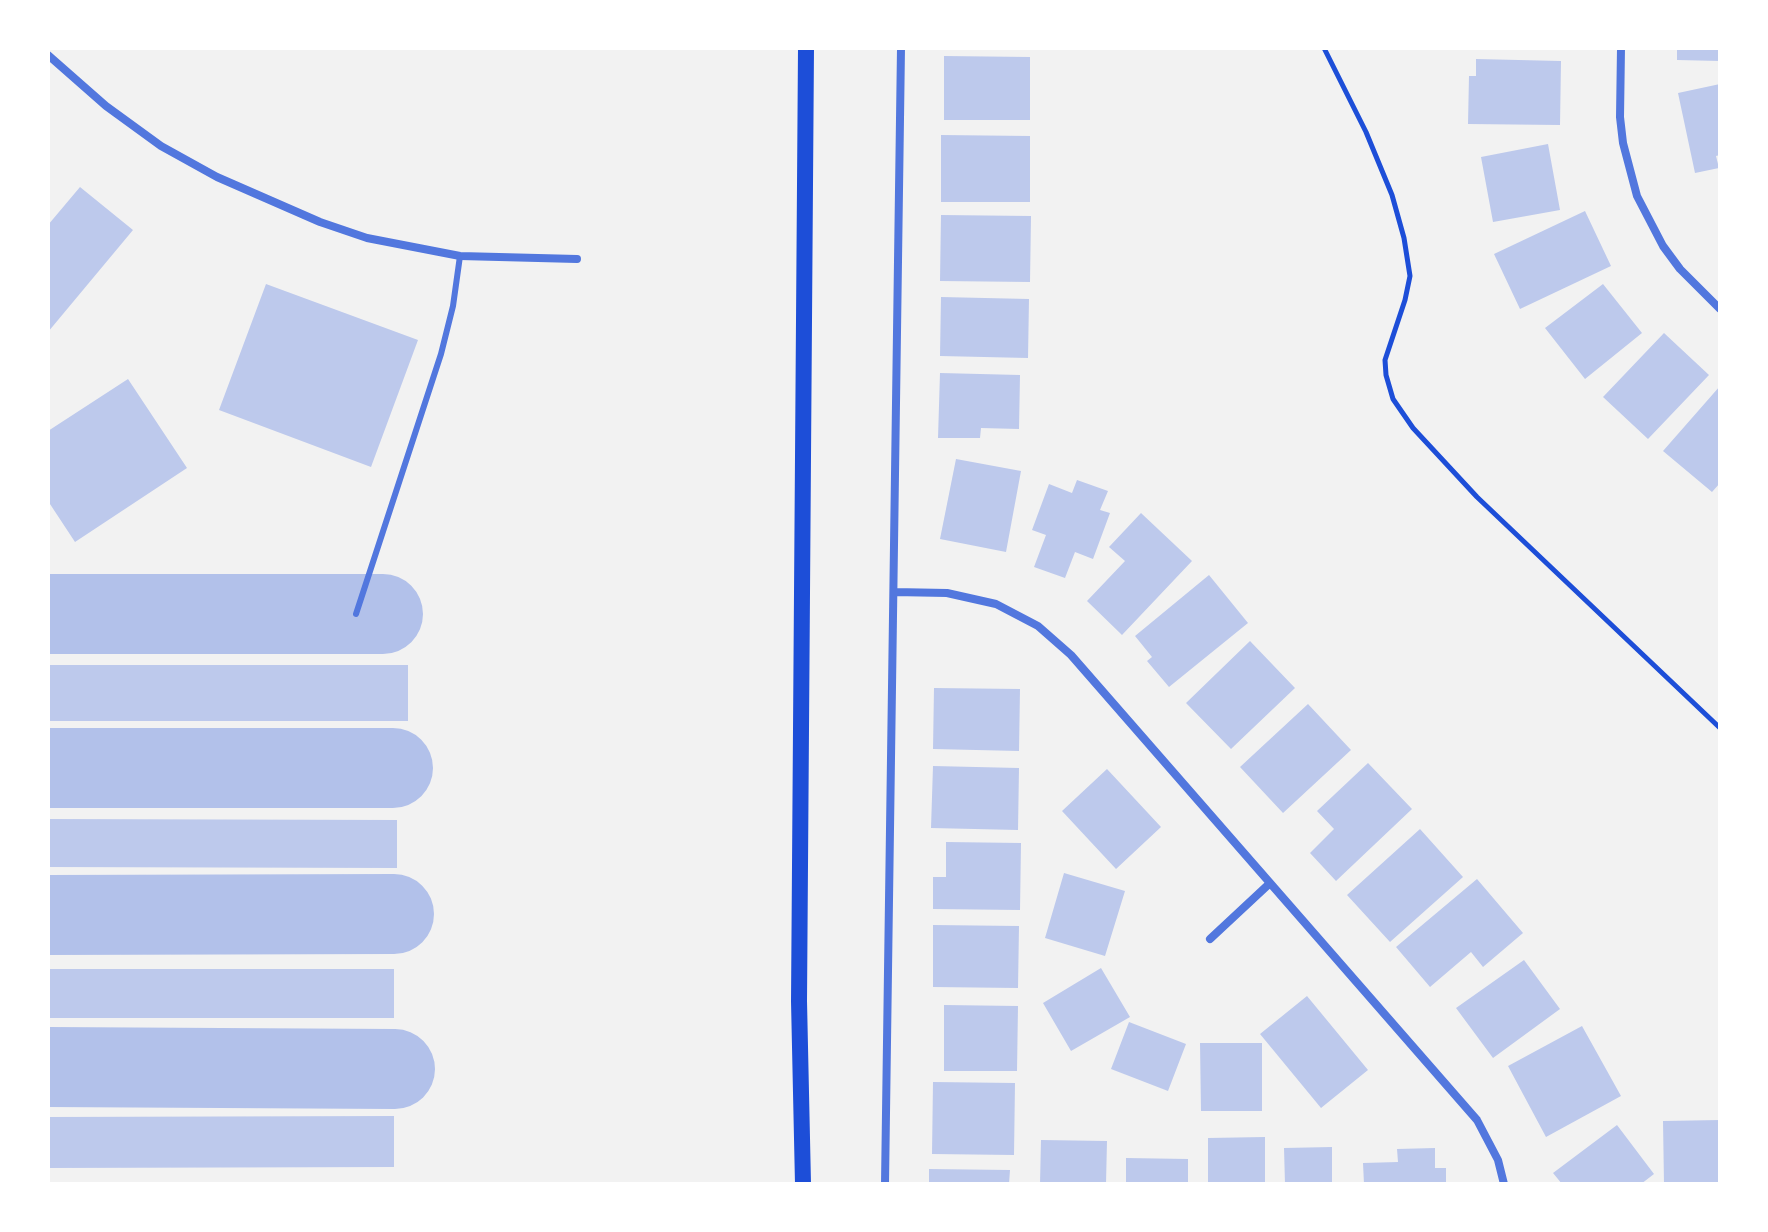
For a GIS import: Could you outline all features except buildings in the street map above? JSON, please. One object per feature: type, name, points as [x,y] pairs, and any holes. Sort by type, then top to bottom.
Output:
[{"type":"main road","points":[[803,1184],[799,985],[806,48]]},
{"type":"street","points":[[885,1184],[901,48]]},
{"type":"street","points":[[1621,48],[1620,117],[1623,143],[1637,196],[1663,246],[1680,269],[1720,309]]},
{"type":"street","points":[[48,55],[106,106],[150,138],[217,177],[320,222],[367,238],[460,256],[577,259]]},
{"type":"street","points":[[894,592],[947,593],[996,604],[1038,626],[1071,655],[1477,1120],[1498,1160],[1504,1184]]},
{"type":"street","points":[[1210,939],[1269,884]]},
{"type":"lane","points":[[356,614],[441,354],[453,306],[460,256]]},
{"type":"path","points":[[1324,48],[1366,132],[1392,195],[1404,238],[1410,276],[1385,360],[1393,399],[1413,428],[1477,497],[1720,728]]},
{"type":"taxiway","points":[[48,614],[383,614]]},
{"type":"taxiway","points":[[48,768],[393,768]]},
{"type":"taxiway","points":[[48,915],[394,914]]},
{"type":"taxiway","points":[[48,1067],[395,1069]]}]
